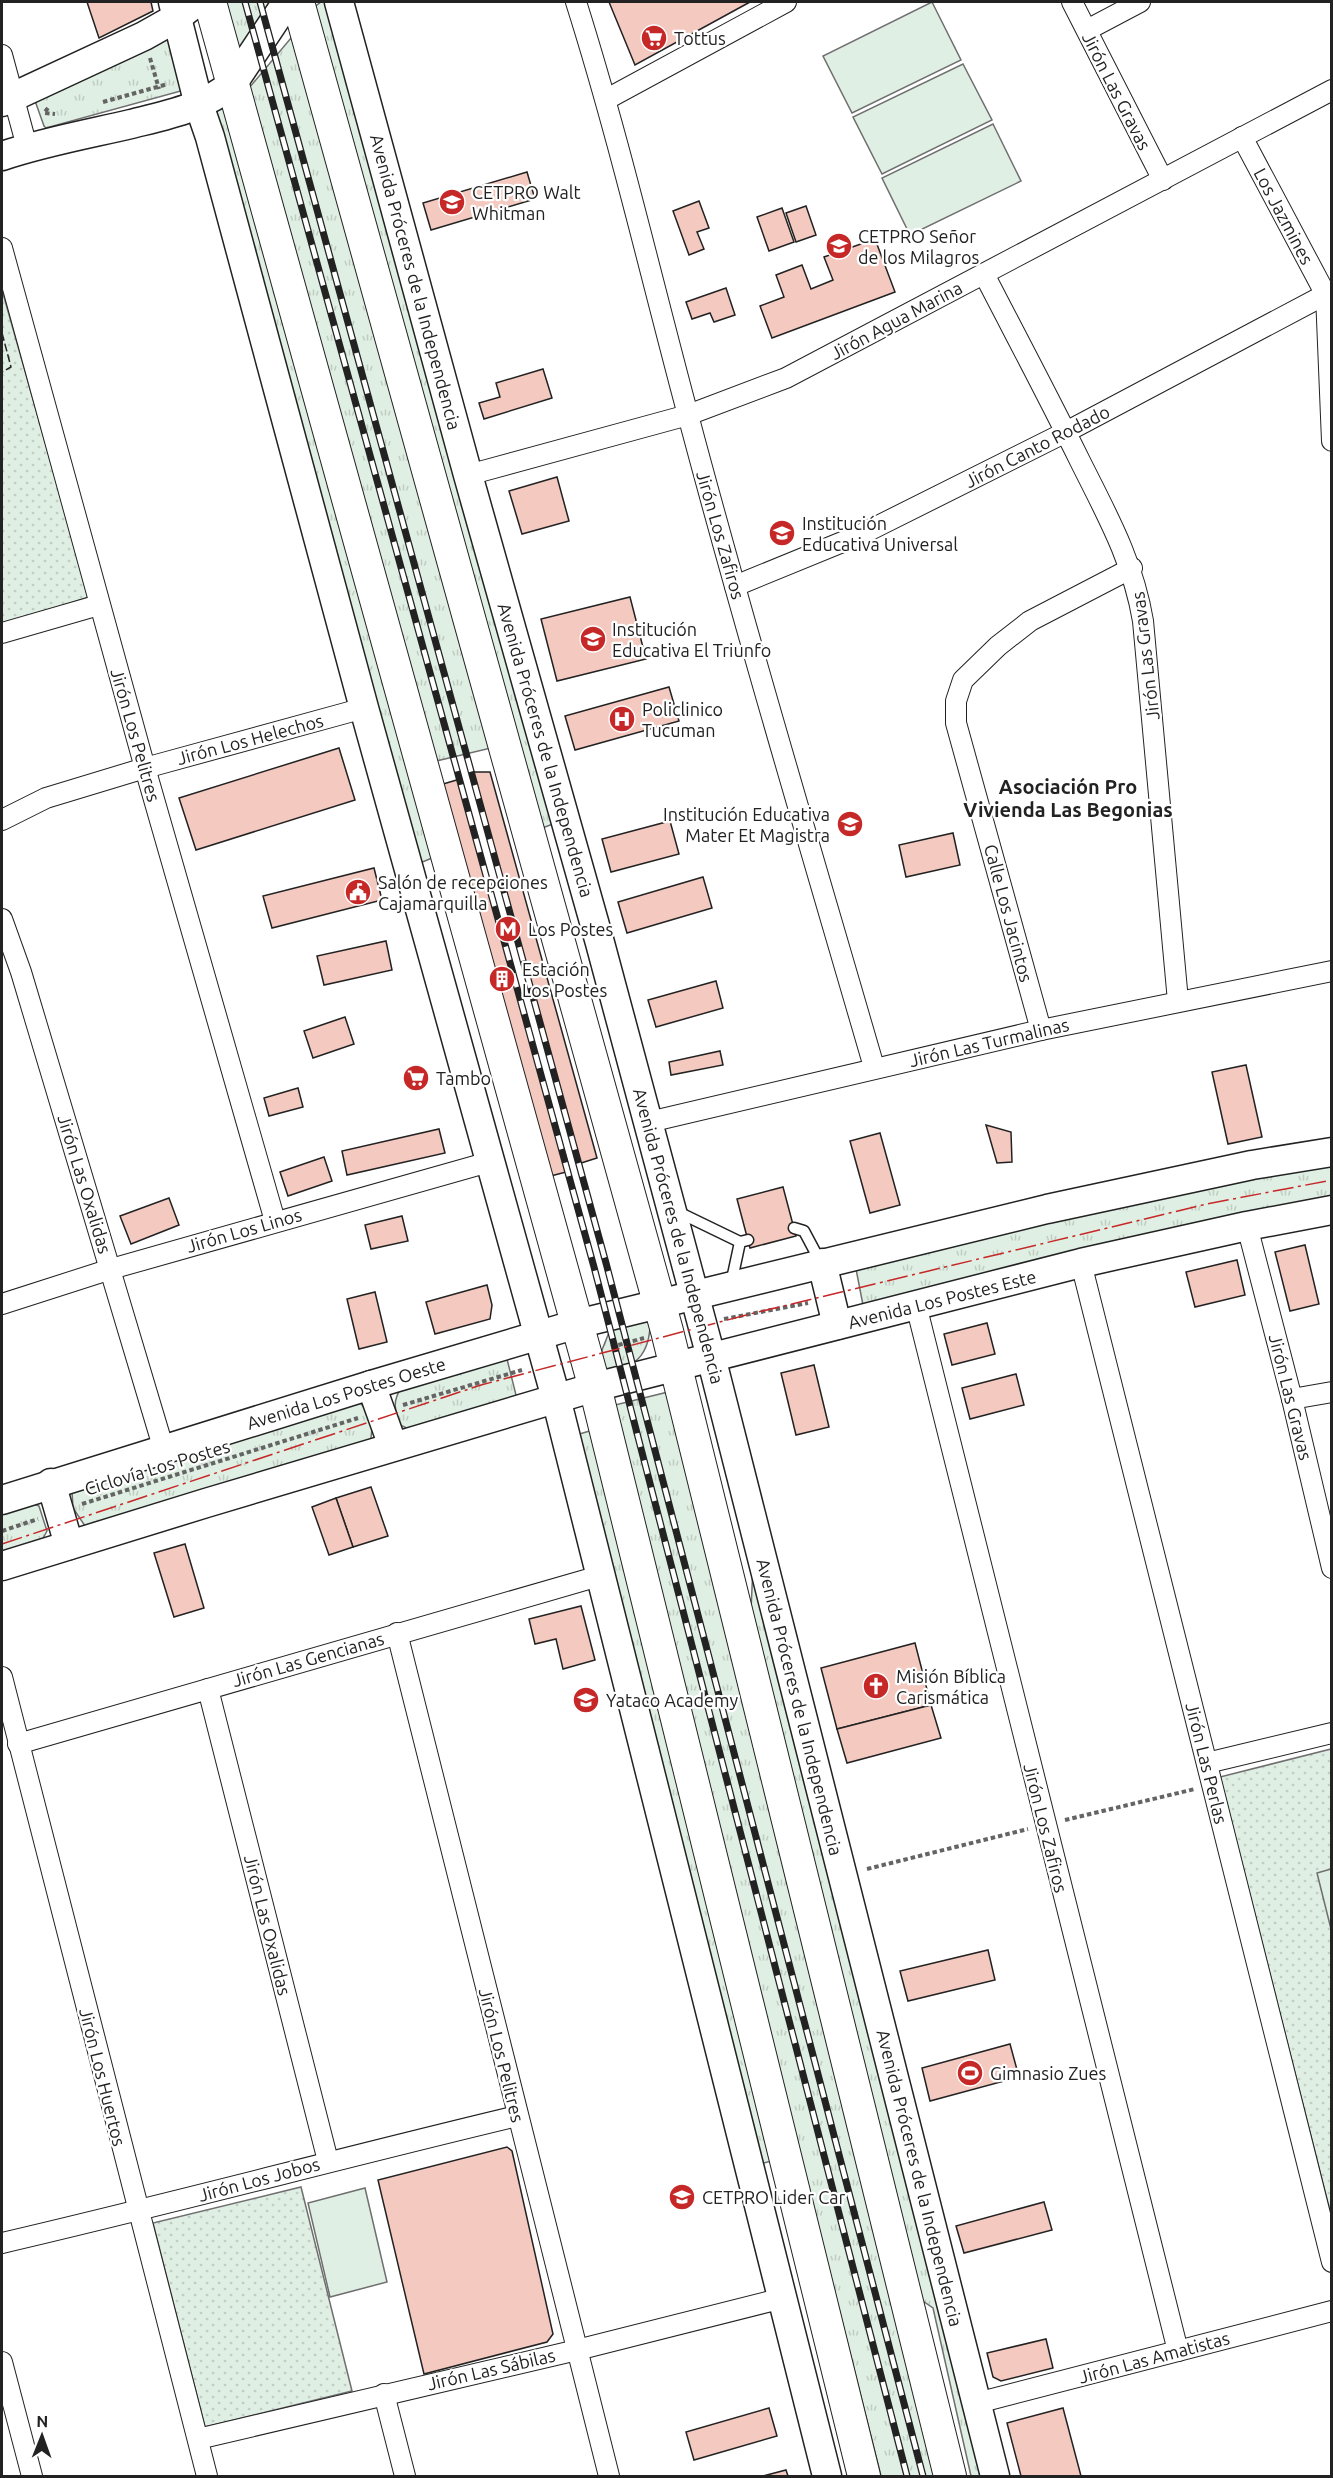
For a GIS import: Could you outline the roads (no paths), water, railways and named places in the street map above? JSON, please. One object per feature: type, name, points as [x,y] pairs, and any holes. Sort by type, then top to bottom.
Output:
[{"type":"main road","points":[[210,2],[595,1387],[864,2476]]},
{"type":"main road","points":[[14,152],[165,116],[199,105],[221,93],[232,83],[287,2]]},
{"type":"main road","name":"Avenida Próceres de la Independencia","points":[[298,2],[664,1317],[950,2476]]},
{"type":"main road","name":"Avenida Próceres de la Independencia","points":[[339,2],[468,475],[649,1122],[711,1357],[995,2476]]},
{"type":"main road","points":[[7,99],[144,36],[182,7],[199,105],[210,137],[364,708],[556,1398],[827,2476]]},
{"type":"main road","points":[[693,1294],[1047,1209],[1252,1165],[1332,1152]]},
{"type":"main road","name":"Avenida Los Postes Este","points":[[556,1398],[1081,1263],[1247,1226],[1332,1210]]},
{"type":"main road","points":[[822,1263],[837,1325]]},
{"type":"main road","name":"Avenida Los Postes Oeste","points":[[2,1500],[371,1385],[577,1324],[664,1317],[693,1294]]},
{"type":"main road","points":[[371,1385],[393,1446]]},
{"type":"main road","points":[[2,1566],[556,1398]]},
{"type":"main road","points":[[51,1483],[69,1545]]},
{"type":"street","name":"Jirón Los Zafiros","points":[[576,2],[607,99],[688,415],[735,586],[874,1067]]},
{"type":"street","points":[[607,99],[786,2]]},
{"type":"street","name":"Jirón Las Gravas","points":[[1072,2],[1163,180]]},
{"type":"street","points":[[1087,30],[1140,2]]},
{"type":"street","points":[[2,54],[14,152]]},
{"type":"street","name":"Jirón Agua Marina","points":[[468,475],[688,415],[786,378],[1332,90]]},
{"type":"street","name":"Los Jazmines","points":[[1242,136],[1329,293]]},
{"type":"street","name":"Jirón Los Pelitres","points":[[2,248],[99,605],[275,1221]]},
{"type":"street","name":"Jirón Las Gravas","points":[[984,274],[1066,432],[1132,568],[1143,621],[1178,1001]]},
{"type":"street","points":[[1329,293],[1332,441]]},
{"type":"street","name":"Jirón Canto Rodado","points":[[735,586],[862,534],[1066,432],[1329,293]]},
{"type":"street","name":"Calle Los Jacintos","points":[[1041,1030],[956,723],[956,701],[963,680],[998,646],[1030,621],[1132,568]]},
{"type":"street","points":[[2,633],[99,605]]},
{"type":"street","name":"Jirón Los Helechos","points":[[2,820],[46,798],[145,768],[364,708]]},
{"type":"street","name":"Jirón Las Oxalidas","points":[[2,919],[21,972],[164,1450]]},
{"type":"street","name":"Jirón Las Turmalinas","points":[[649,1122],[874,1067],[1041,1030],[1332,971]]},
{"type":"street","name":"Jirón Los Linos","points":[[2,1304],[275,1221],[489,1162]]},
{"type":"street","name":"Jirón Las Gravas","points":[[1247,1226],[1331,1562]]},
{"type":"street","name":"Jirón Las Perlas","points":[[1081,1263],[1332,2262]]},
{"type":"street","name":"Jirón Los Zafiros","points":[[916,1305],[1178,2351]]},
{"type":"street","points":[[1292,1399],[1332,1392]]},
{"type":"street","name":"Jirón Las Gencianas","points":[[18,1744],[599,1576]]},
{"type":"street","name":"Jirón Los Pelitres","points":[[397,1633],[609,2476]]},
{"type":"street","name":"Jirón Los Huertos","points":[[2,1677],[207,2476]]},
{"type":"street","name":"Jirón Las Oxalidas","points":[[208,1689],[328,2161]]},
{"type":"street","points":[[1207,1763],[1332,1733]]},
{"type":"street","name":"Jirón Los Jobos","points":[[2,2243],[517,2116]]},
{"type":"street","name":"Jirón Las Sábilas","points":[[198,2439],[577,2350],[783,2298]]},
{"type":"street","name":"Jirón Las Amatistas","points":[[977,2403],[1332,2311]]},
{"type":"street","points":[[2,2362],[32,2476]]},
{"type":"street","points":[[384,2394],[405,2476]]},
{"type":"lane","points":[[672,1209],[744,1241],[731,1285]]},
{"type":"lane","points":[[794,1228],[804,1231],[822,1263]]},
{"type":"railway","points":[[245,2],[594,1267],[907,2476]]},
{"type":"railway","points":[[260,2],[606,1263],[923,2476]]},
{"type":"place","name":"Tottus","points":[[654,38]]},
{"type":"place","name":"CETPRO Walt Whitman","points":[[452,202]]},
{"type":"place","name":"CETPRO Señor de los Milagros","points":[[839,246]]},
{"type":"place","name":"Institución Educativa Universal","points":[[782,533]]},
{"type":"place","name":"Institución Educativa El Triunfo","points":[[593,639]]},
{"type":"place","name":"Policlinico Tucuman","points":[[622,719]]},
{"type":"place","name":"Institución Educativa Mater Et Magistra","points":[[850,824]]},
{"type":"place","name":"Salón de recepciones Cajamarquilla","points":[[358,892]]},
{"type":"place","name":"Los Postes","points":[[508,929]]},
{"type":"place","name":"Estación Los Postes","points":[[502,979]]},
{"type":"place","name":"Tambo","points":[[416,1078]]},
{"type":"place","name":"Misión Bíblica Carismática","points":[[876,1686]]},
{"type":"place","name":"Yataco Academy","points":[[586,1700]]},
{"type":"place","name":"Gimnasio Zues","points":[[970,2073]]},
{"type":"place","name":"CETPRO Lider Car","points":[[682,2197]]},
{"type":"district","name":"Asociación Pro Vivienda Las Begonias","points":[[1068,798]]}]
